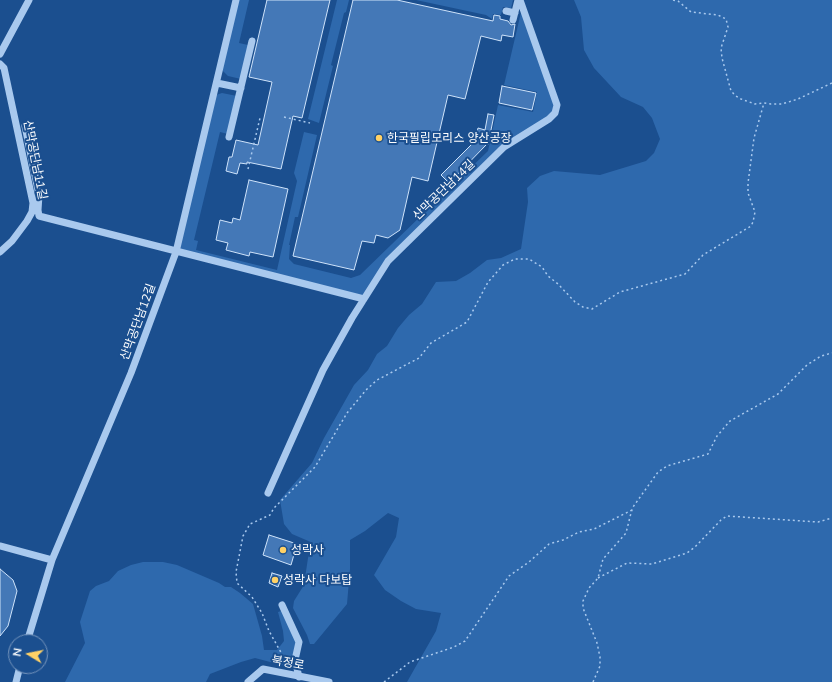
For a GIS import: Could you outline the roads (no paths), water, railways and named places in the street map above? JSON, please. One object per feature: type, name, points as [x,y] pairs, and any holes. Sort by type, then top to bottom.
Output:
[{"type":"street","points":[[0,54],[29,0]]},
{"type":"street","name":"산막공단남12길","points":[[29,634],[52,560],[131,373],[176,252],[236,0]]},
{"type":"street","points":[[513,20],[519,0]]},
{"type":"street","name":"산막공단남14길","points":[[268,493],[323,370],[388,261],[504,147],[555,114],[557,105],[519,0]]},
{"type":"street","points":[[506,11],[515,13]]},
{"type":"street","points":[[229,137],[252,42]]},
{"type":"street","name":"산막공단남11길","points":[[0,64],[4,68],[33,198],[32,212],[27,221],[12,241],[0,252]]},
{"type":"street","points":[[217,83],[241,88]]},
{"type":"street","points":[[25,126],[39,195],[39,216],[364,299]]},
{"type":"street","points":[[0,546],[52,560]]},
{"type":"street","points":[[282,605],[300,642],[295,660],[296,676]]},
{"type":"street","name":"북정로","points":[[248,682],[263,670],[329,682]]},
{"type":"place","name":"한국필립모리스 양산공장","points":[[379,138]]},
{"type":"place","name":"성락사","points":[[283,550]]},
{"type":"place","name":"성락사 다보탑","points":[[275,580]]}]
